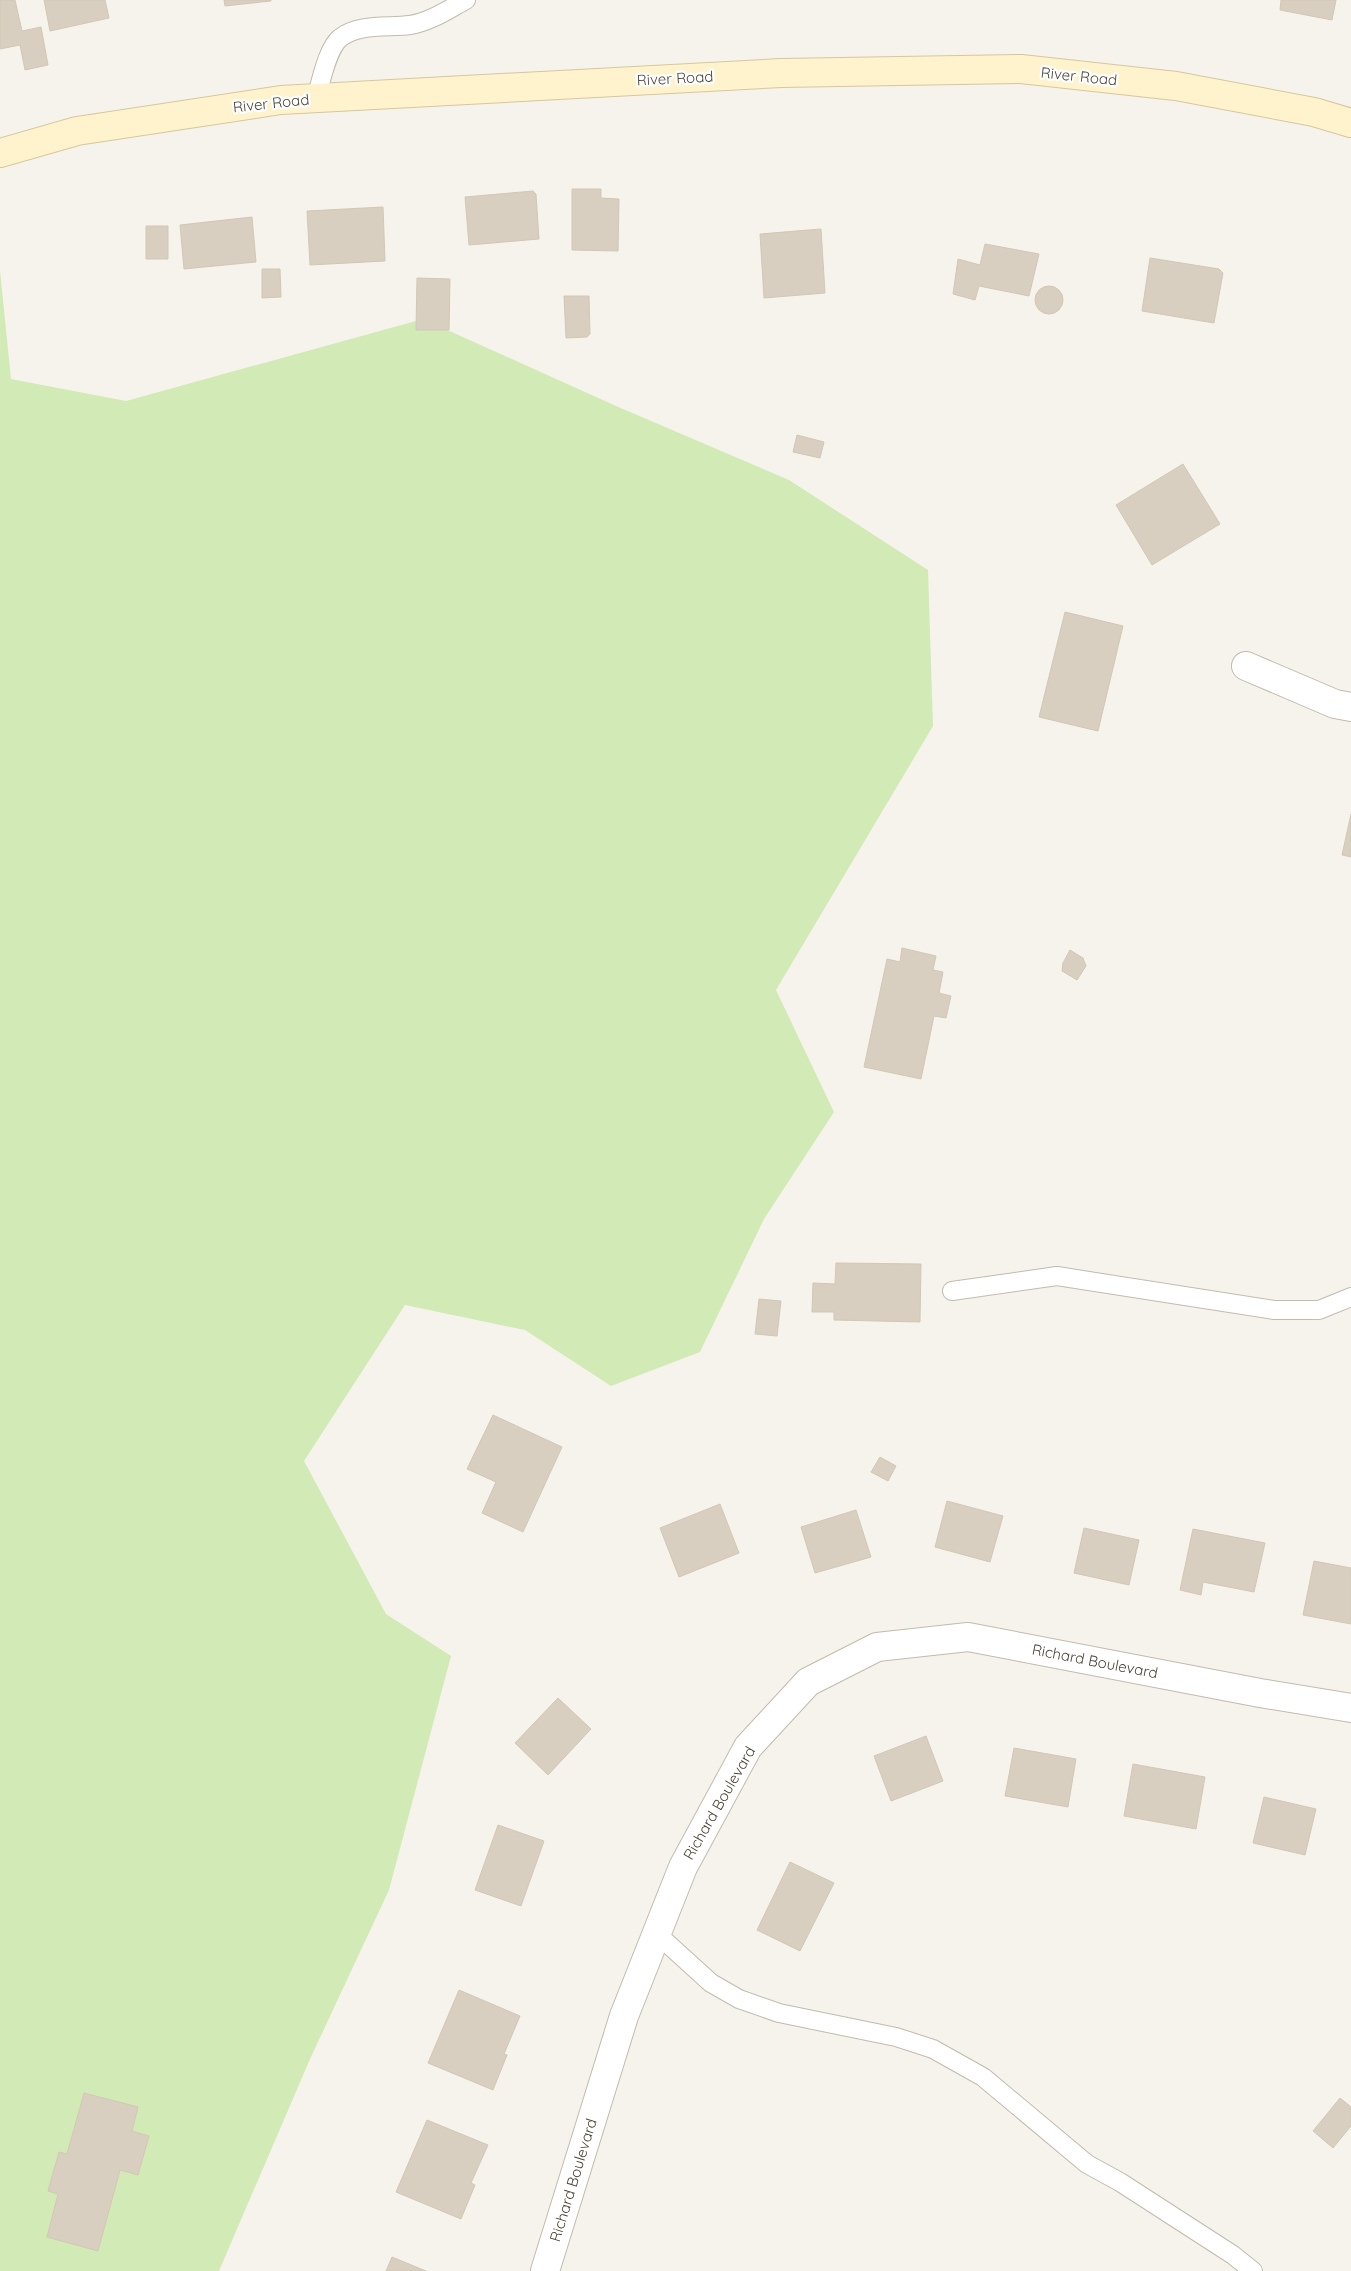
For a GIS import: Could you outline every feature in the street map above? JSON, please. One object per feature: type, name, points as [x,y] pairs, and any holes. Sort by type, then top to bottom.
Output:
[{"type":"main road","name":"River Road","points":[[0,153],[77,131],[281,100],[781,73],[1021,69],[1176,86],[1314,112],[1351,123]]},
{"type":"street","points":[[1246,666],[1335,704],[1351,707]]},
{"type":"street","name":"Richard Boulevard","points":[[545,2271],[624,2016],[682,1867],[748,1747],[808,1682],[877,1646],[968,1637],[1260,1693],[1351,1708]]},
{"type":"lane","points":[[316,98],[331,49],[340,38],[362,28],[412,25],[438,15],[466,0]]},
{"type":"lane","points":[[952,1291],[1057,1276],[1274,1310],[1320,1310],[1351,1297]]},
{"type":"lane","points":[[657,1934],[711,1983],[739,1999],[778,2013],[896,2037],[933,2049],[975,2072],[1087,2164],[1128,2187],[1233,2255],[1253,2271]]},
{"type":"green space","points":[[0,271],[11,379],[126,401],[423,319],[616,406],[789,480],[928,570],[933,726],[776,990],[834,1112],[764,1219],[700,1352],[611,1386],[525,1330],[405,1305],[304,1461],[386,1614],[451,1656],[389,1890],[310,2059],[219,2271],[0,2271]]},
{"type":"building","points":[[0,0],[15,0],[22,31],[41,27],[48,65],[25,70],[20,45],[0,49]]},
{"type":"building","points":[[44,0],[105,0],[109,18],[50,31]]},
{"type":"building","points":[[224,0],[271,0],[271,1],[225,6]]},
{"type":"building","points":[[1281,0],[1336,0],[1332,20],[1280,10]]},
{"type":"building","points":[[572,189],[601,189],[601,198],[619,199],[618,251],[572,250]]},
{"type":"building","points":[[533,191],[536,194],[539,239],[469,245],[465,197]]},
{"type":"building","points":[[383,207],[385,261],[310,265],[307,211]]},
{"type":"building","points":[[252,217],[256,262],[184,269],[180,225]]},
{"type":"building","points":[[146,226],[168,226],[168,259],[146,259]]},
{"type":"building","points":[[821,229],[825,293],[764,298],[760,234]]},
{"type":"building","points":[[985,244],[1039,254],[1029,296],[979,286],[975,300],[953,294],[958,259],[980,265]]},
{"type":"building","points":[[1150,258],[1219,269],[1223,273],[1214,323],[1142,311]]},
{"type":"building","points":[[262,269],[280,269],[281,297],[262,298]]},
{"type":"building","points":[[417,278],[450,279],[449,330],[416,330]]},
{"type":"building","points":[[1049,286],[1059,290],[1063,300],[1059,310],[1049,314],[1039,310],[1035,300],[1039,290]]},
{"type":"building","points":[[564,296],[589,296],[590,334],[587,337],[566,338]]},
{"type":"building","points":[[797,435],[824,442],[820,458],[793,452]]},
{"type":"building","points":[[1183,464],[1220,524],[1152,565],[1116,505]]},
{"type":"building","points":[[1065,612],[1123,626],[1098,731],[1039,717]]},
{"type":"building","points":[[1351,814],[1351,857],[1342,855]]},
{"type":"building","points":[[902,948],[936,956],[933,970],[943,972],[939,993],[951,996],[946,1018],[934,1016],[921,1079],[864,1067],[887,959],[900,962]]},
{"type":"building","points":[[1070,950],[1083,958],[1086,966],[1077,980],[1062,971],[1063,963]]},
{"type":"building","points":[[836,1263],[921,1264],[920,1322],[834,1320],[834,1312],[812,1312],[813,1283],[835,1284]]},
{"type":"building","points":[[759,1299],[781,1301],[777,1336],[755,1334]]},
{"type":"building","points":[[493,1415],[562,1447],[523,1532],[482,1513],[496,1482],[467,1469]]},
{"type":"building","points":[[880,1457],[896,1466],[888,1481],[871,1472]]},
{"type":"building","points":[[947,1501],[1003,1516],[990,1562],[935,1547]]},
{"type":"building","points":[[720,1504],[739,1553],[679,1577],[660,1528]]},
{"type":"building","points":[[856,1510],[871,1557],[815,1573],[801,1527]]},
{"type":"building","points":[[1084,1528],[1139,1540],[1129,1585],[1074,1573]]},
{"type":"building","points":[[1193,1529],[1265,1543],[1254,1592],[1203,1582],[1201,1595],[1180,1590]]},
{"type":"building","points":[[1314,1561],[1351,1568],[1351,1624],[1303,1615]]},
{"type":"building","points":[[558,1698],[591,1729],[548,1775],[515,1743]]},
{"type":"building","points":[[926,1736],[943,1781],[891,1801],[874,1756]]},
{"type":"building","points":[[1014,1748],[1076,1759],[1068,1807],[1005,1796]]},
{"type":"building","points":[[1133,1764],[1205,1777],[1196,1829],[1124,1816]]},
{"type":"building","points":[[1264,1797],[1316,1809],[1305,1855],[1253,1843]]},
{"type":"building","points":[[498,1825],[544,1841],[521,1906],[475,1890]]},
{"type":"building","points":[[790,1862],[834,1883],[800,1951],[757,1930]]},
{"type":"building","points":[[459,1990],[520,2016],[504,2054],[507,2055],[493,2090],[428,2063]]},
{"type":"building","points":[[84,2093],[138,2107],[132,2131],[149,2136],[138,2175],[120,2170],[98,2251],[47,2237],[58,2194],[48,2191],[59,2152],[67,2154]]},
{"type":"building","points":[[1340,2098],[1351,2107],[1351,2126],[1333,2148],[1313,2131]]},
{"type":"building","points":[[427,2120],[488,2145],[471,2183],[475,2185],[461,2219],[396,2192]]},
{"type":"building","points":[[392,2257],[426,2271],[386,2271]]}]
